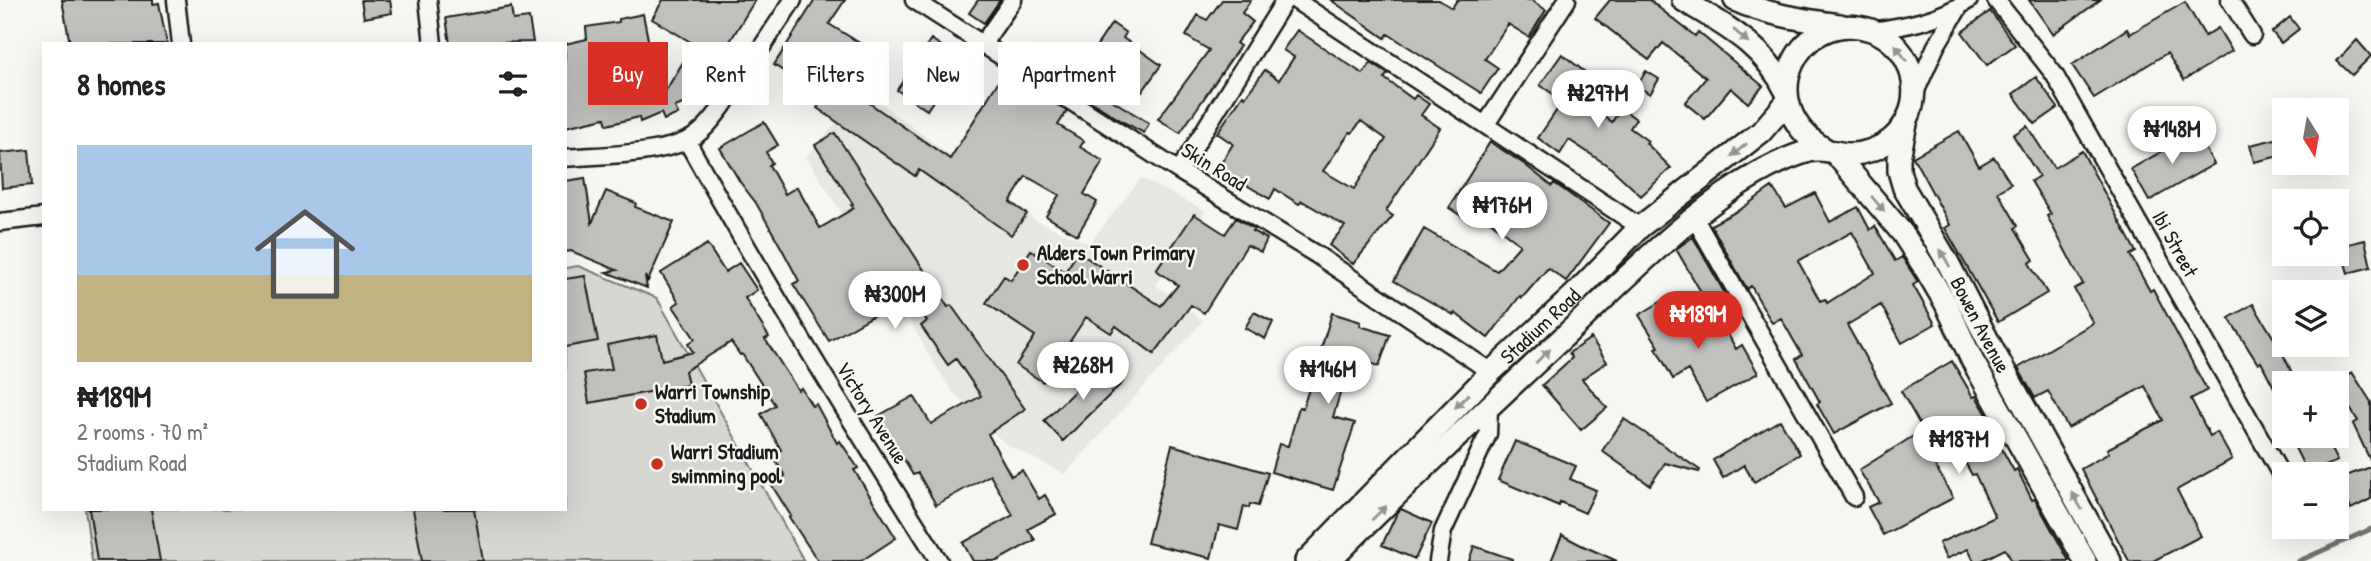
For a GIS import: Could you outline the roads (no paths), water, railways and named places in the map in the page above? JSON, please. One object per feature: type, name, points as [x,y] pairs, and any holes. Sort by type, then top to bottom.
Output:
[{"type":"main road","points":[[1683,0],[1730,27],[1767,60],[1787,96],[1792,117],[1800,131],[1829,151],[1851,154],[1868,152],[1890,140],[1907,121],[1914,95],[1914,81],[1904,55],[1895,45],[1872,31],[1802,19],[1735,0]]},
{"type":"main road","points":[[1787,96],[1791,67],[1805,46],[1825,32],[1849,27]]},
{"type":"main road","name":"Stadium Road","points":[[1306,561],[1491,372],[1573,296],[1640,227],[1761,132],[1787,96]]},
{"type":"main road","name":"Bowen Avenue","points":[[1907,121],[1899,158],[1899,171],[1904,188],[1941,250],[2110,561]]},
{"type":"main road","name":"Stadium Road","points":[[1330,561],[1646,259],[1723,195],[1773,164],[1811,151],[1829,151]]},
{"type":"main road","name":"Bowen Avenue","points":[[1829,151],[1903,234],[1926,270],[1946,304],[1972,360],[2085,561]]},
{"type":"street","points":[[176,0],[181,42]]},
{"type":"street","points":[[428,0],[433,42]]},
{"type":"street","points":[[567,158],[658,149],[687,141],[710,123],[793,0]]},
{"type":"street","name":"Skin Road","points":[[914,0],[979,42]]},
{"type":"street","points":[[983,42],[1013,0]]},
{"type":"street","points":[[1179,171],[1285,0]]},
{"type":"street","points":[[1295,0],[1640,227]]},
{"type":"street","points":[[1486,124],[1567,0]]},
{"type":"street","name":"Ibi Street","points":[[1996,0],[2054,74],[2274,462]]},
{"type":"street","points":[[2230,0],[2252,35]]},
{"type":"street","points":[[1872,31],[1920,22],[1964,3]]},
{"type":"street","points":[[1914,95],[1936,46],[1964,3]]},
{"type":"street","name":"Skin Road","points":[[984,45],[1179,171],[1317,255],[1491,372]]},
{"type":"street","name":"Victory Avenue","points":[[687,141],[855,427],[939,561]]},
{"type":"street","points":[[0,222],[42,217]]},
{"type":"street","points":[[1695,219],[1854,497]]},
{"type":"street","points":[[1443,559],[1443,531],[1488,434],[1489,408]]},
{"type":"waterway","points":[[2299,561],[2371,529]]},
{"type":"place","name":"Alders Town Primary School Warri","points":[[1023,265]]},
{"type":"place","name":"Warri Township Stadium","points":[[641,404]]},
{"type":"place","name":"Warri Stadium swimming pool","points":[[657,464]]}]
